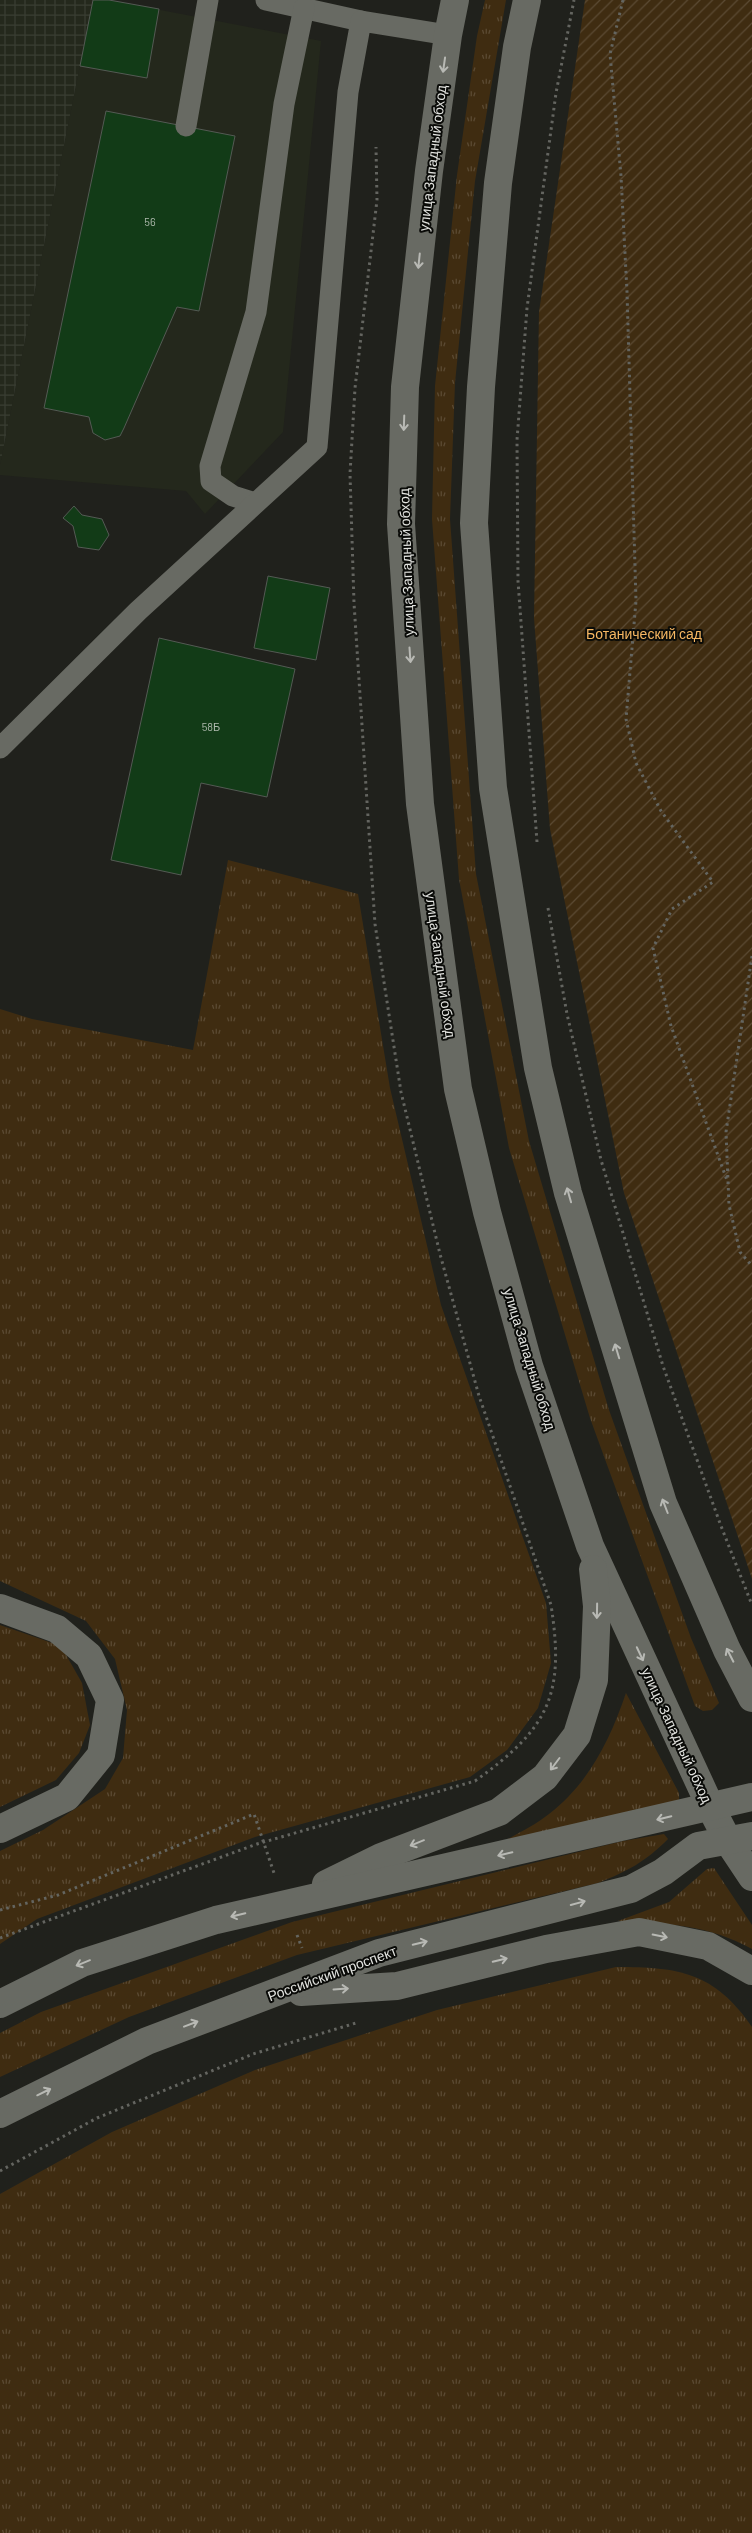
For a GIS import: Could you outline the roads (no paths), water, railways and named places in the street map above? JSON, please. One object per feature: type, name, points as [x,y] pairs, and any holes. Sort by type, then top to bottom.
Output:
[{"type":"main road","name":"улица Западный обход","points":[[455,0],[448,34],[429,170],[405,387],[401,524],[420,804],[458,1089],[487,1212],[529,1366],[590,1546],[711,1808],[740,1838],[752,1877]]},
{"type":"main road","points":[[527,0],[517,47],[498,183],[481,387],[474,523],[493,788],[538,1068],[568,1193],[663,1503],[727,1650],[752,1698]]},
{"type":"main road","points":[[286,1904],[381,1857],[499,1812],[545,1777],[577,1735],[594,1680],[597,1606],[590,1546]]},
{"type":"main road","points":[[0,1608],[57,1629],[89,1656],[110,1700],[101,1755],[67,1797],[0,1829]]},
{"type":"main road","points":[[0,2004],[82,1963],[216,1920],[752,1798]]},
{"type":"main road","name":"Российский проспект","points":[[0,2114],[147,2041],[379,1953],[631,1889],[663,1872],[698,1846],[740,1838]]},
{"type":"main road","points":[[275,1993],[397,1986],[546,1949],[639,1932],[708,1946],[752,1971]]},
{"type":"lane","points":[[186,126],[208,0]]},
{"type":"lane","points":[[266,0],[295,4],[361,21],[448,34]]},
{"type":"lane","points":[[256,503],[233,496],[211,481],[210,466],[256,312],[284,104],[295,4]]},
{"type":"lane","points":[[0,748],[138,612],[317,447],[348,92],[361,21]]},
{"type":"park label","name":"Ботанический сад","points":[[644,633]]}]
